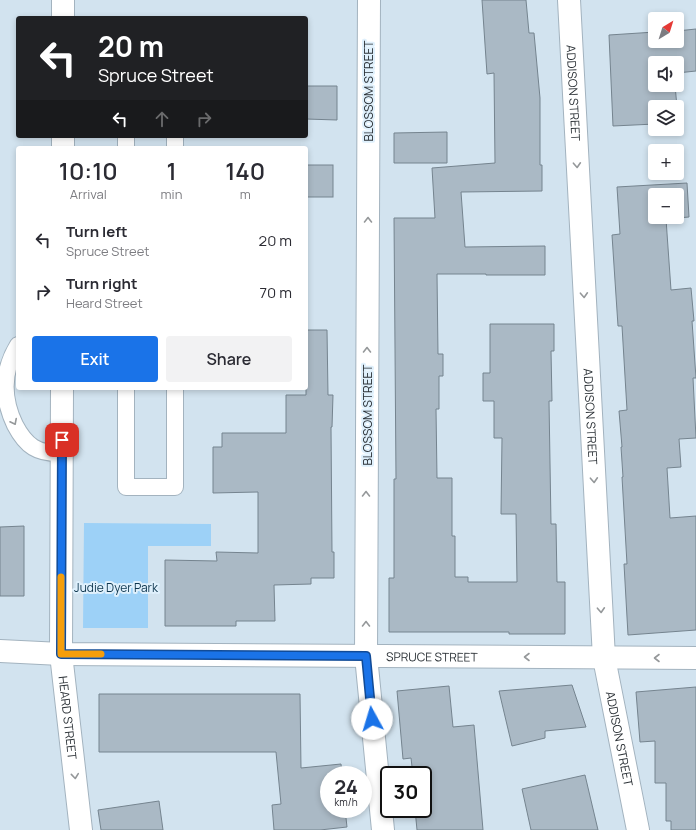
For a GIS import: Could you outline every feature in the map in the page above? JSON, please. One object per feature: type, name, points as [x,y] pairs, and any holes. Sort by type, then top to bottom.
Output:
[{"type":"street","points":[[63,0],[63,16]]},
{"type":"street","name":"BLOSSOM STREET","points":[[369,0],[366,656],[383,830]]},
{"type":"street","name":"ADDISON STREET","points":[[573,0],[604,658],[638,830]]},
{"type":"street","name":"HEARD STREET","points":[[62,390],[61,654],[81,830]]},
{"type":"street","name":"SPRUCE STREET","points":[[0,651],[61,654],[696,658]]},
{"type":"lane","points":[[16,348],[11,357],[5,377],[5,396],[10,414],[19,432],[31,447],[46,452],[62,453]]},
{"type":"lane","points":[[126,390],[126,487],[175,487],[175,390]]},
{"type":"green space","name":"Judie Dyer Park","points":[[84,523],[211,524],[211,546],[148,546],[148,628],[83,628]]},
{"type":"building","points":[[482,0],[526,0],[529,33],[534,33],[540,98],[540,165],[542,165],[542,191],[461,192],[465,247],[545,246],[545,275],[437,274],[438,354],[443,354],[443,376],[439,376],[439,409],[436,409],[437,478],[452,478],[452,536],[455,536],[455,577],[468,577],[468,582],[517,582],[516,514],[501,514],[502,438],[494,438],[494,401],[483,401],[483,373],[490,373],[490,324],[554,324],[554,351],[551,351],[552,401],[549,401],[551,524],[556,524],[557,582],[565,582],[565,634],[509,634],[509,632],[389,632],[389,578],[394,578],[394,479],[396,479],[394,218],[435,218],[432,168],[495,163],[494,73],[487,74]]},
{"type":"building","points":[[696,29],[696,71],[684,72],[684,56],[648,56],[648,92],[676,92],[676,100],[648,100],[648,124],[613,126],[609,35],[648,32],[648,48],[684,48],[684,30]]},
{"type":"building","points":[[308,86],[337,86],[337,120],[308,119]]},
{"type":"building","points":[[447,132],[447,163],[394,163],[394,133]]},
{"type":"building","points":[[308,165],[333,165],[333,197],[308,197]]},
{"type":"building","points":[[687,183],[689,217],[684,217],[684,188],[648,188],[648,224],[666,224],[671,290],[691,288],[696,378],[693,378],[696,438],[679,439],[681,467],[667,468],[670,518],[696,516],[696,630],[628,635],[624,564],[627,564],[619,411],[627,410],[622,326],[618,326],[612,235],[620,234],[617,187]]},
{"type":"building","points":[[308,330],[327,330],[328,395],[333,395],[331,427],[332,552],[334,552],[334,578],[311,578],[311,584],[274,585],[275,621],[236,621],[236,626],[165,626],[165,560],[217,561],[216,552],[258,553],[258,492],[213,493],[213,447],[222,447],[222,433],[286,433],[286,395],[306,395],[306,390],[308,390]]},
{"type":"building","points":[[24,526],[24,596],[0,596],[0,527]]},
{"type":"building","points":[[572,685],[586,727],[545,731],[545,738],[512,746],[499,691]]},
{"type":"building","points":[[449,686],[453,727],[474,725],[483,830],[417,830],[416,818],[432,818],[432,766],[412,766],[411,758],[403,759],[397,691]]},
{"type":"building","points":[[696,687],[696,830],[671,830],[671,821],[666,821],[666,783],[655,783],[655,741],[640,742],[636,692]]},
{"type":"building","points":[[99,694],[300,694],[301,768],[320,766],[320,818],[346,818],[347,827],[320,830],[274,830],[272,805],[281,804],[276,752],[99,752]]},
{"type":"building","points":[[341,764],[341,766],[321,766]]},
{"type":"building","points":[[585,775],[598,830],[531,830],[522,789]]},
{"type":"building","points":[[159,801],[163,830],[101,830],[98,810]]},
{"type":"slow traffic","points":[[61,577],[61,654],[101,654]]},
{"type":"route","points":[[62,440],[61,654],[366,656],[372,719]]}]
